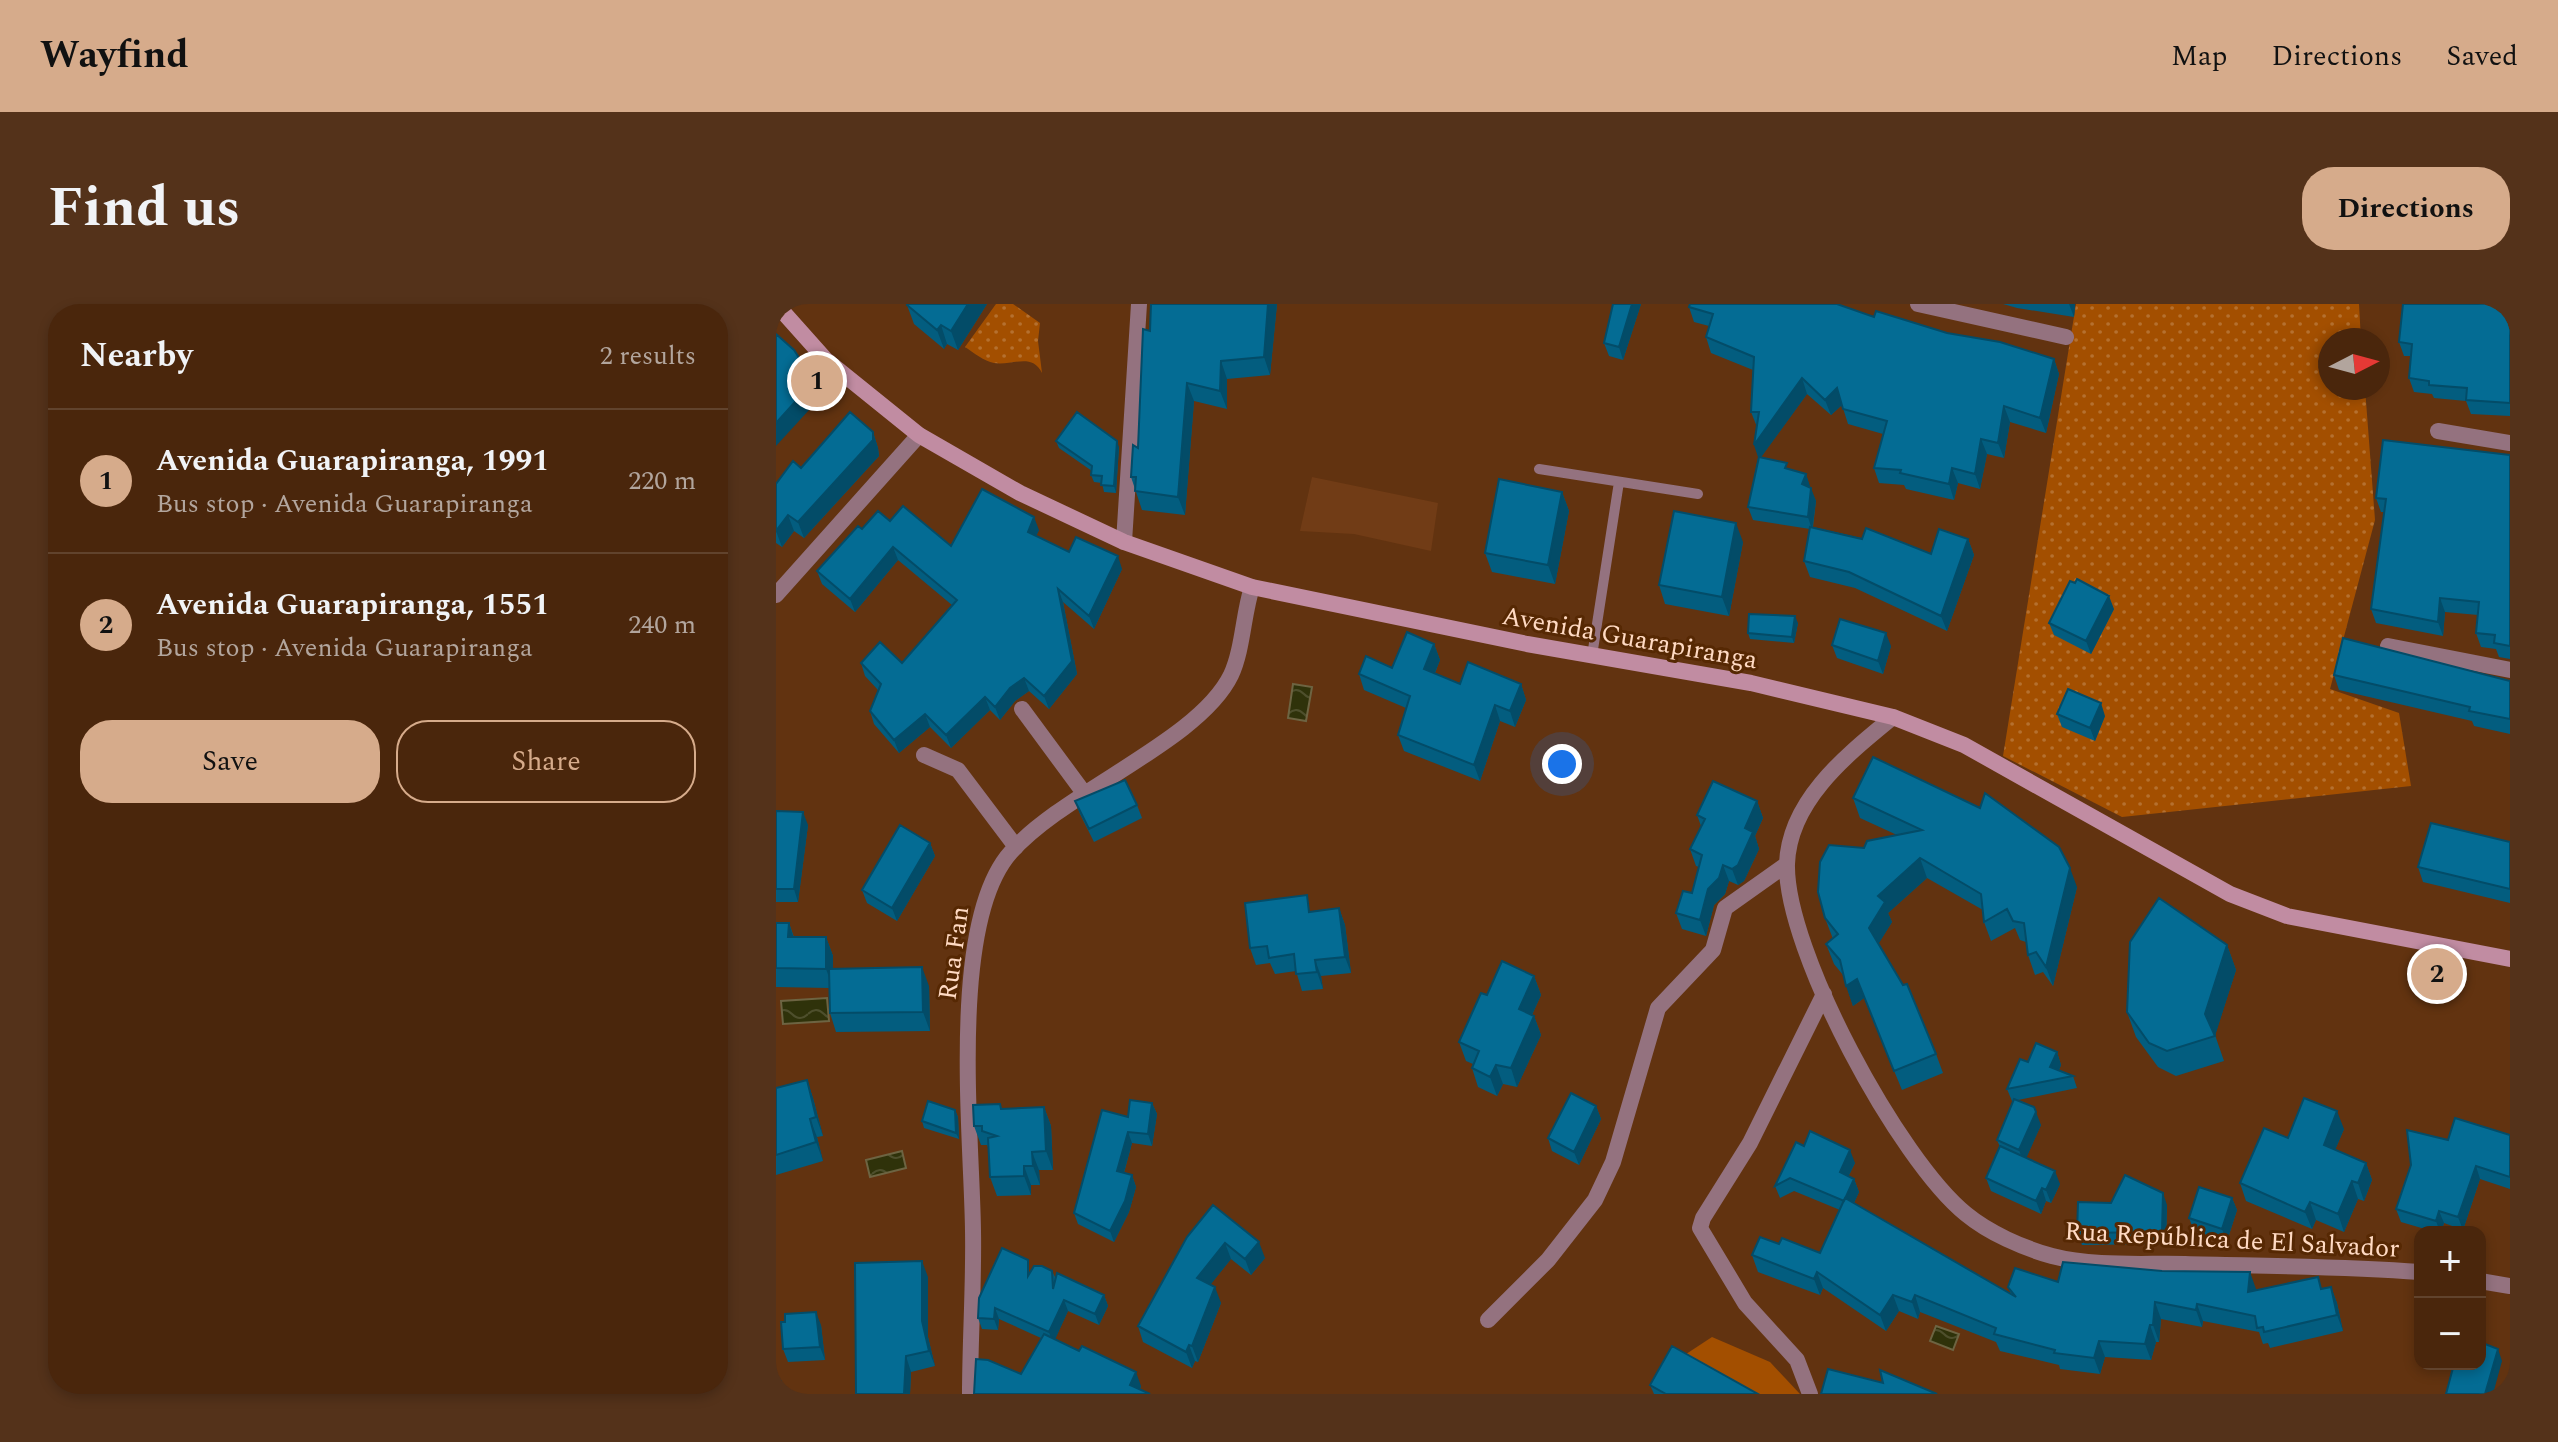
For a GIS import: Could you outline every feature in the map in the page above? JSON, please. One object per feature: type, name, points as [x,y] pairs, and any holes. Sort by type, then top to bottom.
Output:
[{"type":"main road","name":"Avenida Guarapiranga","points":[[776,304],[826,360],[919,435],[1020,493],[1124,542],[1252,587],[1592,656],[1751,683],[1893,717],[1964,745],[2230,894],[2287,916],[2510,959]]},
{"type":"street","points":[[1124,542],[1139,304]]},
{"type":"street","points":[[1918,304],[2066,337]]},
{"type":"street","points":[[2438,431],[2510,443]]},
{"type":"street","points":[[776,595],[919,435]]},
{"type":"street","name":"Rua Fan","points":[[970,1394],[974,1271],[968,997],[982,907],[990,885],[1016,847],[1046,818],[1215,700],[1232,674],[1252,587]]},
{"type":"street","points":[[2388,646],[2510,670]]},
{"type":"street","points":[[1022,709],[1084,793]]},
{"type":"street","name":"Rua República de El Salvador","points":[[1893,717],[1825,778],[1802,813],[1787,864],[1792,897],[1824,994],[1877,1101],[1904,1146],[1936,1185],[1967,1215],[2006,1238],[2053,1256],[2103,1263],[2334,1265],[2414,1272]]},
{"type":"street","points":[[924,755],[958,770],[1016,847]]},
{"type":"street","points":[[1488,1320],[1548,1260],[1595,1200],[1613,1162],[1658,1008],[1713,950],[1725,908],[1787,864]]},
{"type":"street","points":[[1810,1394],[1797,1360],[1745,1303],[1700,1228],[1703,1218],[1750,1143],[1824,994]]},
{"type":"street","points":[[2486,1282],[2510,1286]]},
{"type":"lane","points":[[1539,469],[1698,494]]},
{"type":"lane","points":[[1592,656],[1619,482]]},
{"type":"shaded area","points":[[996,304],[1013,304],[1040,323],[1038,341],[1042,373],[1033,363],[994,363],[965,347]]},
{"type":"shaded area","points":[[2076,304],[2359,304],[2360,328],[2318,328],[2318,400],[2366,400],[2375,520],[2330,689],[2399,713],[2411,786],[2122,817],[2003,756]]},
{"type":"shaded area","points":[[1312,477],[1438,503],[1431,551],[1354,534],[1300,531]]},
{"type":"shaded area","points":[[1712,1337],[1770,1362],[1800,1394],[1741,1394],[1677,1360]]},
{"type":"water","points":[[1293,684],[1312,687],[1306,721],[1288,718]]},
{"type":"water","points":[[827,998],[829,1021],[783,1024],[781,1001]]},
{"type":"water","points":[[902,1151],[906,1168],[870,1177],[866,1160]]},
{"type":"water","points":[[1936,1326],[1959,1334],[1953,1350],[1930,1341]]},
{"type":"building","points":[[908,304],[968,304],[951,331],[941,325],[937,330]]},
{"type":"building","points":[[1151,304],[1268,304],[1264,357],[1221,361],[1220,391],[1187,383],[1178,497],[1135,491],[1136,477],[1131,477],[1133,445],[1138,448],[1143,329],[1150,331]]},
{"type":"building","points":[[1613,304],[1632,304],[1619,347],[1604,343]]},
{"type":"building","points":[[1690,304],[1837,304],[1874,317],[1876,311],[1947,333],[2000,342],[2054,359],[2040,418],[2004,406],[1998,443],[1981,439],[1975,474],[1952,468],[1949,484],[1900,473],[1901,470],[1874,468],[1887,421],[1843,409],[1837,388],[1825,400],[1802,378],[1754,445],[1759,412],[1751,412],[1754,357],[1706,337],[1713,314],[1689,307]]},
{"type":"building","points":[[2403,304],[2510,304],[2510,403],[2466,400],[2467,388],[2429,385],[2429,381],[2409,378],[2412,344],[2399,342]]},
{"type":"building","points":[[776,334],[794,350],[814,381],[776,423]]},
{"type":"building","points":[[850,412],[873,432],[873,440],[798,522],[788,515],[776,531],[776,484],[793,461],[801,468]]},
{"type":"building","points":[[1077,412],[1117,441],[1114,486],[1101,485],[1102,476],[1091,475],[1092,466],[1056,441]]},
{"type":"building","points":[[2383,440],[2510,455],[2510,646],[2494,643],[2495,635],[2476,633],[2479,602],[2440,598],[2438,622],[2371,609],[2386,499],[2376,498]]},
{"type":"building","points":[[1759,457],[1787,463],[1785,468],[1806,474],[1802,484],[1811,488],[1808,517],[1748,507]]},
{"type":"building","points":[[1499,479],[1562,492],[1548,565],[1485,553]]},
{"type":"building","points":[[982,489],[1034,517],[1028,532],[1069,552],[1076,537],[1118,556],[1089,616],[1058,589],[1072,661],[1044,696],[1024,678],[1010,688],[995,707],[985,697],[946,735],[925,714],[894,740],[870,711],[881,684],[861,663],[880,642],[902,663],[957,600],[893,547],[850,599],[817,571],[858,526],[862,529],[878,511],[890,521],[903,506],[951,546]]},
{"type":"building","points":[[1674,511],[1736,523],[1722,597],[1659,585]]},
{"type":"building","points":[[1810,527],[1862,539],[1866,528],[1931,554],[1939,529],[1968,539],[1941,616],[1849,572],[1804,561]]},
{"type":"building","points":[[2077,579],[2109,596],[2086,641],[2049,623],[2070,581],[2075,583]]},
{"type":"building","points":[[1749,614],[1795,616],[1792,637],[1748,633]]},
{"type":"building","points":[[1840,619],[1886,633],[1878,661],[1832,645]]},
{"type":"building","points":[[1407,632],[1434,644],[1424,669],[1460,684],[1468,662],[1521,684],[1510,711],[1495,705],[1474,765],[1398,735],[1410,696],[1359,674],[1366,656],[1392,668]]},
{"type":"building","points":[[2343,638],[2510,681],[2510,719],[2334,675]]},
{"type":"building","points":[[2068,689],[2101,703],[2090,728],[2057,714]]},
{"type":"building","points":[[1873,757],[1980,808],[1985,793],[2059,847],[2070,868],[2046,967],[2036,952],[2028,955],[2024,923],[2013,921],[2007,909],[1984,922],[1981,894],[1920,858],[1878,896],[1885,902],[1869,928],[1903,985],[1907,984],[1936,1054],[1894,1071],[1857,979],[1846,986],[1840,960],[1826,944],[1838,934],[1825,918],[1818,892],[1820,862],[1829,845],[1864,848],[1867,841],[1922,830],[1853,798]]},
{"type":"building","points":[[1125,780],[1137,805],[1089,829],[1075,801]]},
{"type":"building","points":[[1713,781],[1757,801],[1745,828],[1753,832],[1738,865],[1732,869],[1723,865],[1719,878],[1708,889],[1700,920],[1676,913],[1683,891],[1692,893],[1702,855],[1690,849],[1705,819],[1697,815]]},
{"type":"building","points":[[776,811],[803,812],[794,889],[776,889]]},
{"type":"building","points":[[2431,823],[2510,842],[2510,889],[2418,867]]},
{"type":"building","points":[[900,825],[930,843],[892,908],[862,890]]},
{"type":"building","points":[[1307,895],[1309,912],[1339,908],[1345,957],[1315,960],[1317,972],[1296,974],[1294,954],[1269,958],[1267,946],[1250,948],[1245,903]]},
{"type":"building","points":[[2159,898],[2227,945],[2205,1014],[2215,1036],[2167,1051],[2149,1043],[2127,1012],[2130,942]]},
{"type":"building","points":[[776,923],[789,923],[788,937],[826,937],[826,969],[776,968]]},
{"type":"building","points":[[1502,961],[1534,976],[1519,1009],[1534,1016],[1511,1068],[1496,1065],[1490,1077],[1472,1068],[1479,1051],[1459,1042],[1481,993],[1487,995]]},
{"type":"building","points":[[922,967],[923,1012],[830,1013],[829,969]]},
{"type":"building","points":[[2036,1043],[2057,1052],[2050,1067],[2073,1076],[2007,1089],[2020,1059],[2028,1062]]},
{"type":"building","points":[[807,1080],[816,1117],[810,1119],[816,1142],[776,1155],[776,1088]]},
{"type":"building","points":[[1571,1093],[1596,1106],[1574,1152],[1548,1138]]},
{"type":"building","points":[[2304,1098],[2337,1111],[2324,1145],[2366,1163],[2358,1183],[2352,1181],[2338,1214],[2310,1202],[2305,1212],[2240,1183],[2264,1128],[2288,1138]]},
{"type":"building","points":[[2014,1099],[2034,1107],[2036,1112],[2019,1150],[1997,1140]]},
{"type":"building","points":[[1130,1100],[1152,1103],[1148,1134],[1128,1132],[1117,1171],[1132,1175],[1125,1201],[1110,1231],[1074,1213],[1102,1110],[1128,1117]]},
{"type":"building","points":[[928,1101],[955,1110],[956,1133],[922,1121]]},
{"type":"building","points":[[1000,1104],[1001,1109],[1044,1107],[1046,1151],[1032,1152],[1033,1166],[1024,1166],[1024,1176],[990,1177],[988,1138],[997,1136],[982,1131],[982,1126],[974,1126],[973,1105]]},
{"type":"building","points":[[2455,1118],[2510,1135],[2510,1177],[2476,1166],[2458,1217],[2439,1211],[2436,1221],[2396,1209],[2411,1165],[2407,1130],[2448,1140]]},
{"type":"building","points":[[1810,1131],[1850,1150],[1840,1172],[1854,1179],[1844,1201],[1790,1178],[1775,1186],[1796,1142],[1804,1146]]},
{"type":"building","points":[[2000,1146],[2055,1171],[2046,1190],[2042,1188],[2036,1201],[1986,1178]]},
{"type":"building","points":[[2125,1175],[2163,1193],[2162,1232],[2077,1233],[2078,1202],[2111,1203]]},
{"type":"building","points":[[2199,1187],[2232,1198],[2222,1229],[2189,1218]]},
{"type":"building","points":[[1845,1198],[2016,1297],[2008,1287],[2015,1268],[2058,1282],[2063,1262],[2162,1271],[2250,1272],[2248,1292],[2318,1277],[2321,1289],[2331,1287],[2337,1315],[2264,1332],[2263,1327],[2257,1328],[2255,1316],[2197,1304],[2196,1310],[2155,1302],[2153,1325],[2150,1325],[2145,1344],[2099,1341],[2094,1358],[2054,1353],[2055,1350],[1994,1334],[1996,1328],[1915,1295],[1912,1302],[1893,1295],[1880,1315],[1817,1272],[1814,1279],[1752,1255],[1760,1237],[1779,1244],[1782,1238],[1820,1253]]},
{"type":"building","points":[[1213,1205],[1259,1242],[1245,1259],[1225,1243],[1197,1278],[1215,1287],[1192,1346],[1189,1345],[1186,1352],[1138,1326],[1187,1237]]},
{"type":"building","points":[[1002,1248],[1028,1260],[1028,1276],[1034,1266],[1052,1271],[1053,1289],[1057,1273],[1104,1295],[1095,1314],[1064,1300],[1049,1332],[995,1308],[994,1319],[978,1318],[979,1298]]},
{"type":"building","points":[[922,1261],[922,1321],[929,1351],[906,1356],[904,1394],[856,1394],[855,1263]]},
{"type":"building","points":[[816,1312],[820,1347],[783,1349],[781,1322],[785,1322],[785,1314]]},
{"type":"building","points":[[1044,1334],[1079,1351],[1082,1346],[1136,1372],[1130,1385],[1150,1394],[974,1394],[976,1359],[988,1360],[1021,1374]]},
{"type":"building","points":[[2486,1344],[2498,1349],[2485,1394],[2446,1394],[2452,1370],[2486,1370]]},
{"type":"building","points":[[1672,1346],[1758,1394],[1666,1394],[1650,1385]]},
{"type":"building","points":[[1828,1369],[1883,1383],[1880,1370],[1937,1394],[1821,1394]]},
{"type":"building","points":[[776,1380],[781,1381],[779,1394],[776,1394]]},
{"type":"place","name":"Avenida Guarapiranga, 1991","points":[[817,381]]},
{"type":"place","name":"Avenida Guarapiranga, 1551","points":[[2437,974]]}]
